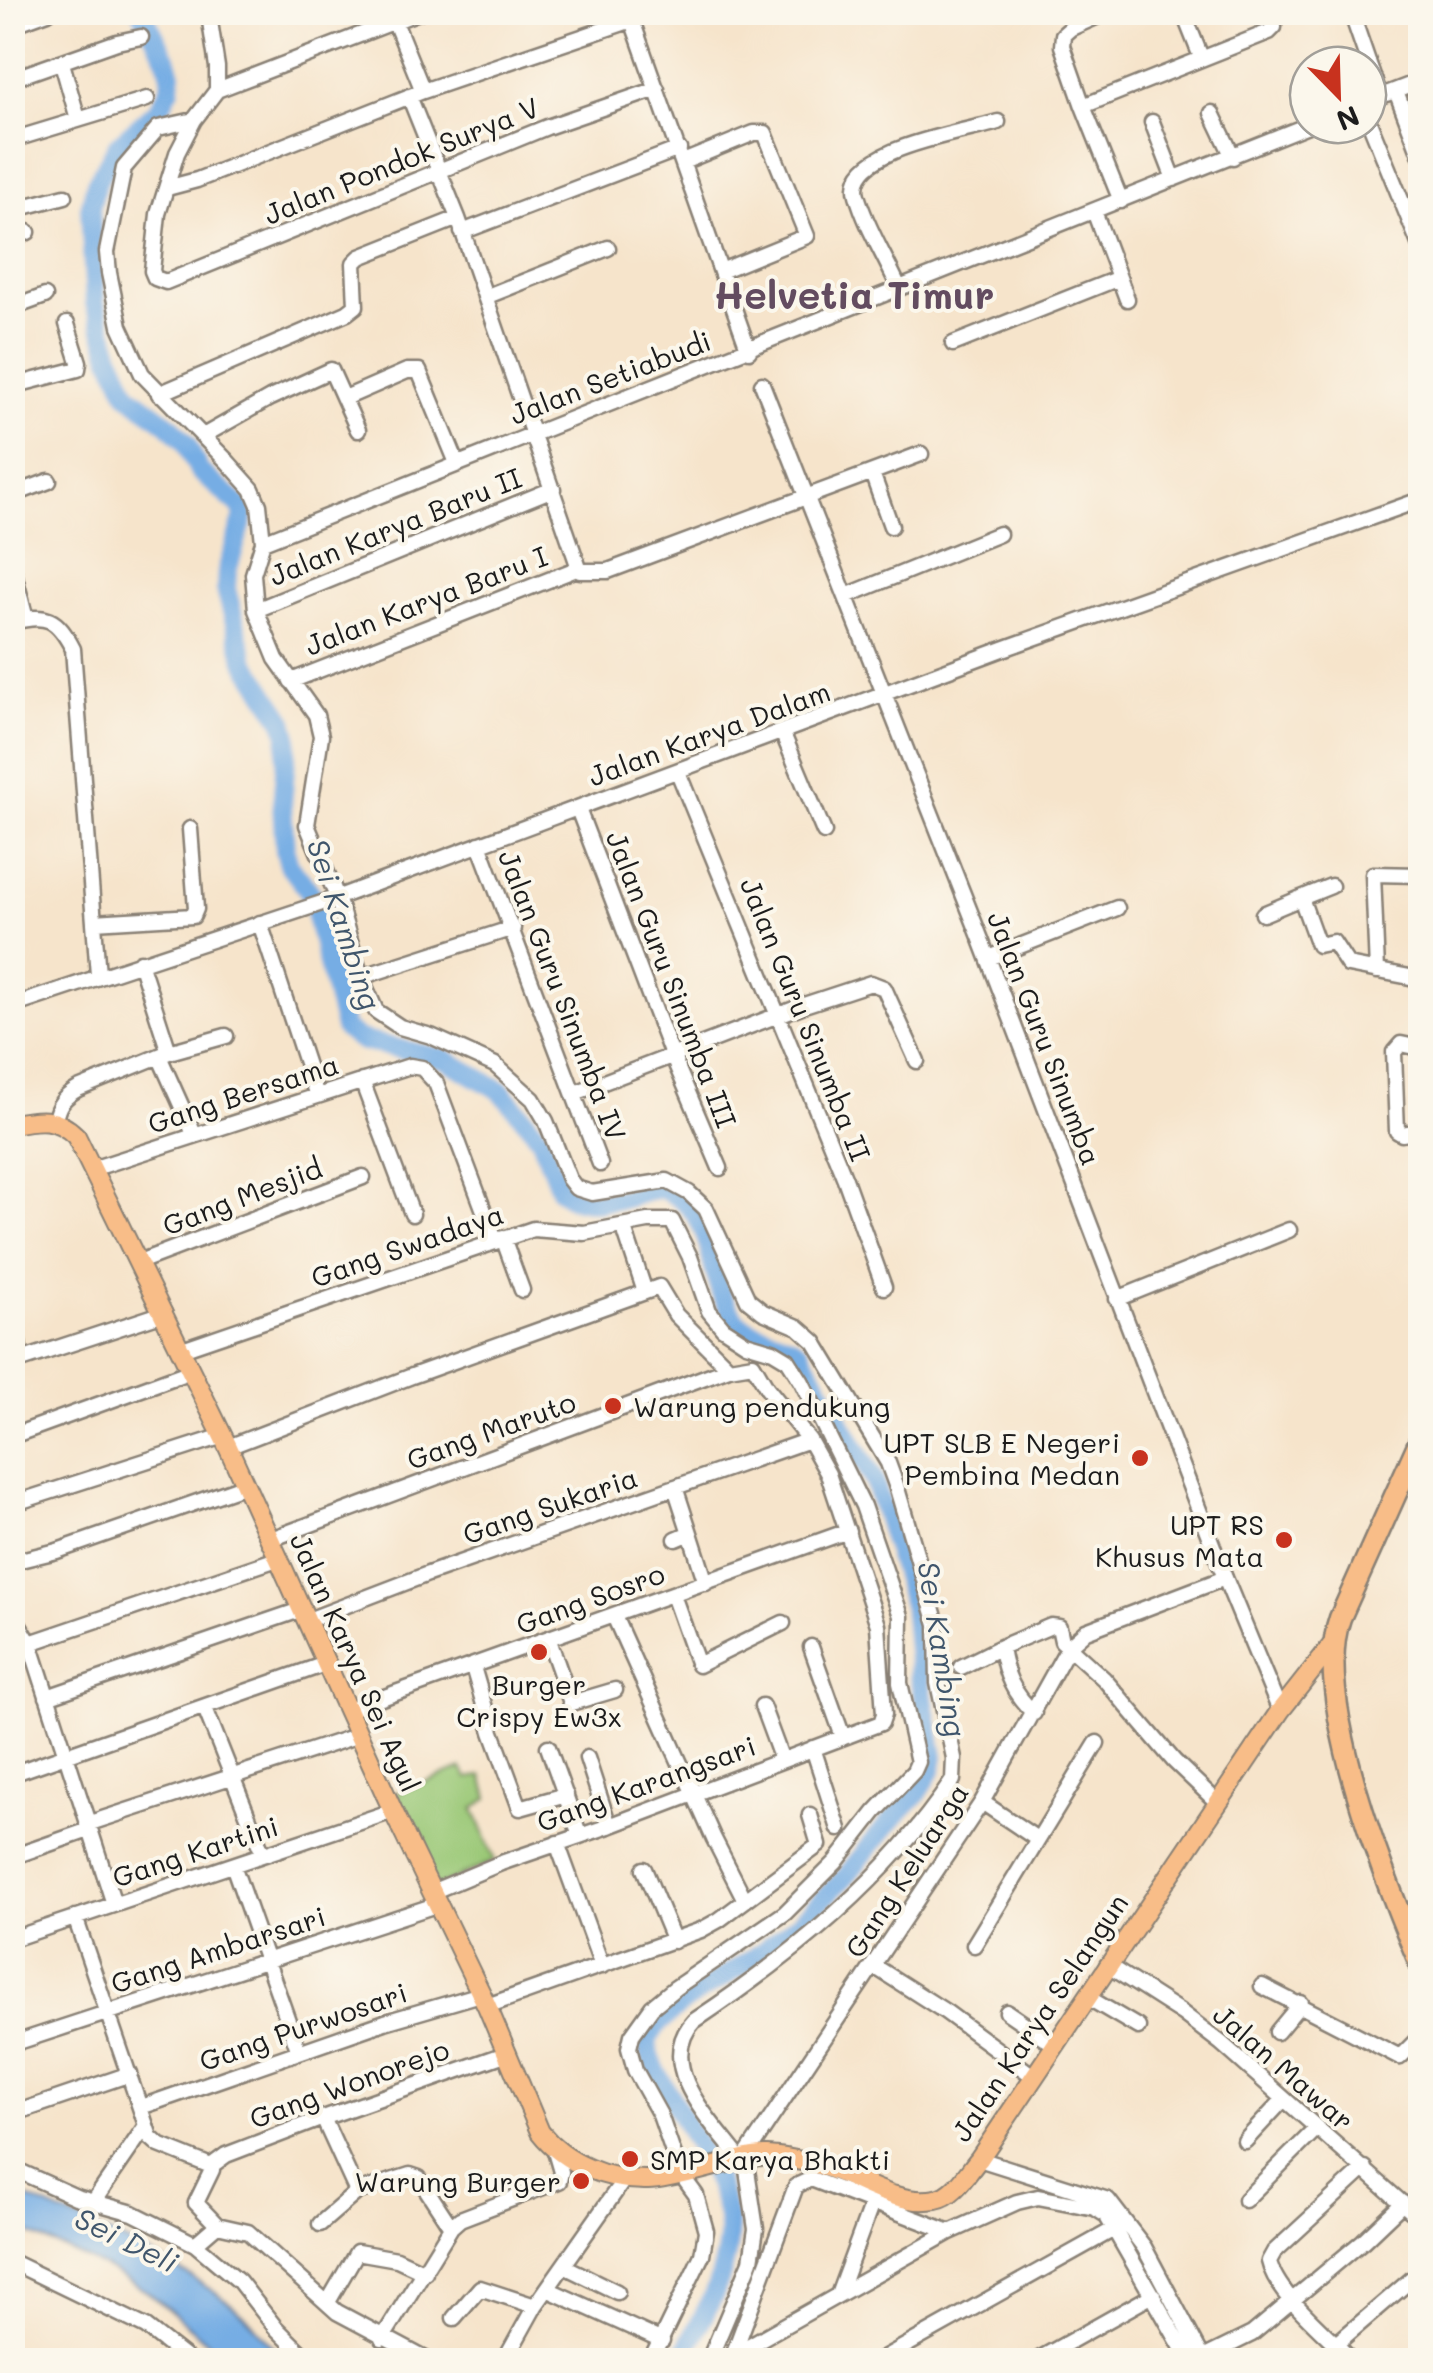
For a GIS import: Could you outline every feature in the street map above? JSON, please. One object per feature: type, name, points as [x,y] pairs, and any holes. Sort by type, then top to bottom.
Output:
[{"type":"highway","points":[[1420,1440],[1415,1466],[1340,1618],[1332,1645],[1336,1688],[1361,1804],[1378,1860],[1420,1964]]},
{"type":"main road","points":[[12,1124],[55,1120]]},
{"type":"main road","name":"Jalan Karya Sei Agul","points":[[55,1120],[76,1136],[182,1349],[508,2052],[540,2132],[554,2148]]},
{"type":"main road","name":"Jalan Karya Selangun","points":[[683,2172],[764,2156],[822,2166],[899,2196],[941,2199],[953,2190],[979,2159],[1280,1710],[1332,1645]]},
{"type":"main road","points":[[554,2148],[586,2167],[625,2178],[651,2181],[683,2172]]},
{"type":"street","points":[[12,24],[48,12]]},
{"type":"street","points":[[1107,12],[1071,28],[1063,35],[1062,46],[1122,202]]},
{"type":"street","points":[[1183,12],[1201,58]]},
{"type":"street","points":[[1083,106],[1273,30],[1269,12]]},
{"type":"street","points":[[1351,12],[1360,45]]},
{"type":"street","points":[[167,188],[177,154],[194,120],[217,90],[417,13]]},
{"type":"street","points":[[212,14],[217,90]]},
{"type":"street","points":[[167,188],[630,16],[749,351]]},
{"type":"street","points":[[395,22],[439,170],[579,568]]},
{"type":"street","points":[[15,78],[141,37]]},
{"type":"street","points":[[62,63],[78,119]]},
{"type":"street","points":[[1388,94],[1420,81]]},
{"type":"street","name":"Jalan Pondok Surya V","points":[[167,188],[158,214],[152,271],[155,278],[166,282],[547,127],[657,89]]},
{"type":"street","points":[[1396,91],[1420,154]]},
{"type":"street","points":[[12,140],[147,98]]},
{"type":"street","points":[[1212,113],[1233,156]]},
{"type":"street","points":[[194,120],[158,128],[124,168],[107,252],[120,326],[142,374],[255,494],[264,542],[253,574],[256,610],[276,660],[306,696],[316,715],[320,736],[306,818],[376,1011],[386,1020],[495,1065],[533,1099],[576,1188],[592,1192],[667,1181],[689,1192],[706,1209],[748,1300],[762,1312],[798,1327],[815,1342],[888,1463],[937,1624],[938,1682],[954,1772],[940,1799],[868,1883],[809,1939],[694,2022],[682,2034],[678,2046],[696,2104],[737,2160],[756,2229],[751,2261],[708,2360]]},
{"type":"street","points":[[899,288],[856,192],[860,174],[874,159],[897,150],[998,122]]},
{"type":"street","points":[[1152,122],[1174,179]]},
{"type":"street","points":[[160,394],[347,314],[356,306],[354,263],[360,257],[765,133],[806,236],[721,272]]},
{"type":"street","name":"Jalan Setiabudi","points":[[264,542],[1288,133]]},
{"type":"street","points":[[1379,145],[1420,246]]},
{"type":"street","points":[[12,210],[65,196]]},
{"type":"street","points":[[1098,210],[1132,297],[1120,278],[1098,210]]},
{"type":"street","points":[[12,238],[28,232]]},
{"type":"street","points":[[485,298],[608,248]]},
{"type":"street","points":[[953,344],[1120,278]]},
{"type":"street","points":[[12,308],[46,296]]},
{"type":"street","points":[[12,386],[78,369],[67,324]]},
{"type":"street","points":[[202,436],[324,371],[335,373],[358,430]]},
{"type":"street","points":[[345,398],[407,372],[420,371],[457,463]]},
{"type":"street","name":"Jalan Guru Sinumba","points":[[762,384],[989,958],[1225,1578],[1280,1710]]},
{"type":"street","name":"Jalan Karya Baru I","points":[[291,681],[579,568],[608,571],[921,454]]},
{"type":"street","points":[[872,472],[891,526]]},
{"type":"street","points":[[12,496],[49,481]]},
{"type":"street","name":"Jalan Karya Baru II","points":[[256,610],[553,489]]},
{"type":"street","name":"Jalan Karya Dalam","points":[[12,1006],[333,899],[882,694],[1420,500]]},
{"type":"street","points":[[846,596],[999,534]]},
{"type":"street","points":[[14,573],[19,620],[53,620],[73,649],[98,976]]},
{"type":"street","points":[[783,734],[824,832]]},
{"type":"street","name":"Jalan Guru Sinumba II","points":[[678,772],[845,1179],[884,1287]]},
{"type":"street","name":"Jalan Guru Sinumba III","points":[[578,809],[672,1055],[720,1168]]},
{"type":"street","points":[[94,922],[193,916],[196,909],[190,829]]},
{"type":"street","name":"Jalan Guru Sinumba IV","points":[[479,844],[600,1164]]},
{"type":"street","points":[[1377,971],[1373,874],[1420,875]]},
{"type":"street","points":[[1263,914],[1331,886]]},
{"type":"street","points":[[1301,898],[1318,945],[1333,942],[1348,965],[1420,979]]},
{"type":"street","points":[[989,958],[1118,908]]},
{"type":"street","points":[[260,923],[317,1096]]},
{"type":"street","points":[[361,976],[513,928]]},
{"type":"street","points":[[140,962],[164,1054],[194,1134]]},
{"type":"street","points":[[575,1094],[866,984],[878,984],[886,992],[917,1062]]},
{"type":"street","points":[[55,1120],[58,1106],[66,1096],[164,1054],[226,1036]]},
{"type":"street","points":[[1420,1048],[1401,1044],[1394,1052],[1398,1131],[1419,1132],[1420,1161]]},
{"type":"street","name":"Gang Bersama","points":[[92,1169],[410,1066],[430,1073],[436,1083],[499,1239]]},
{"type":"street","points":[[362,1080],[412,1214]]},
{"type":"street","name":"Gang Mesjid","points":[[139,1262],[363,1177]]},
{"type":"street","name":"Gang Swadaya","points":[[182,1349],[534,1229],[584,1233],[648,1221],[672,1221],[709,1311],[723,1328],[746,1344],[773,1351],[788,1360],[802,1382],[863,1506],[901,1616],[900,1683],[918,1762],[914,1772],[875,1812],[836,1862],[786,1913],[675,1988],[652,2007],[632,2035],[630,2056],[664,2123],[683,2172]]},
{"type":"street","points":[[624,1228],[646,1292]]},
{"type":"street","points":[[1117,1298],[1289,1230]]},
{"type":"street","points":[[499,1239],[522,1290]]},
{"type":"street","points":[[12,1504],[225,1441],[661,1289],[676,1314],[729,1368],[755,1364],[767,1388],[809,1440],[828,1474],[848,1531]]},
{"type":"street","points":[[12,1309],[17,1361],[164,1313]]},
{"type":"street","name":"Gang Maruto","points":[[270,1539],[729,1368]]},
{"type":"street","points":[[12,1436],[191,1371]]},
{"type":"street","name":"Gang Sukaria","points":[[47,1697],[428,1574],[809,1440]]},
{"type":"street","points":[[12,1562],[57,1552],[246,1485]]},
{"type":"street","points":[[676,1487],[683,1536],[706,1583]]},
{"type":"street","name":"Gang Sosro","points":[[348,1710],[848,1531]]},
{"type":"street","name":"Gang Karangsari","points":[[437,1898],[557,1843],[882,1723],[880,1637],[848,1531]]},
{"type":"street","points":[[30,1643],[280,1558]]},
{"type":"street","points":[[1069,1646],[1086,1631],[1225,1578]]},
{"type":"street","points":[[673,1595],[698,1665],[783,1623]]},
{"type":"street","points":[[12,1613],[30,1643],[114,1904]]},
{"type":"street","points":[[614,1616],[745,1900]]},
{"type":"street","points":[[962,1667],[1050,1626],[1058,1628],[1062,1641],[1104,1679],[1174,1761],[1217,1802]]},
{"type":"street","points":[[549,1640],[571,1703],[615,1690]]},
{"type":"street","points":[[1001,1646],[1004,1668],[1018,1698],[1034,1713]]},
{"type":"street","name":"Gang Keluarga","points":[[737,2160],[874,1966],[982,1802],[1069,1646]]},
{"type":"street","points":[[811,1647],[843,1738]]},
{"type":"street","points":[[12,1774],[328,1664]]},
{"type":"street","points":[[473,1667],[520,1808],[566,1795]]},
{"type":"street","points":[[762,1706],[782,1760]]},
{"type":"street","points":[[205,1708],[263,1854]]},
{"type":"street","points":[[12,1857],[233,1774],[359,1735]]},
{"type":"street","points":[[974,1946],[1097,1742]]},
{"type":"street","points":[[548,1747],[580,1836]]},
{"type":"street","points":[[813,1748],[839,1828]]},
{"type":"street","points":[[587,1758],[608,1826]]},
{"type":"street","points":[[982,1802],[1037,1838]]},
{"type":"street","name":"Gang Kartini","points":[[12,1939],[393,1811]]},
{"type":"street","name":"Gang Purwosari","points":[[141,2107],[385,2022],[484,2000],[602,1966],[674,1940],[719,1920],[820,1845],[810,1815]]},
{"type":"street","points":[[557,1843],[602,1966]]},
{"type":"street","points":[[233,1865],[298,2052]]},
{"type":"street","points":[[644,1868],[674,1940]]},
{"type":"street","name":"Gang Ambarsari","points":[[12,2044],[437,1898]]},
{"type":"street","points":[[75,1918],[150,2138],[212,2170],[196,2203],[217,2225],[248,2232],[337,2312],[426,2360]]},
{"type":"street","name":"Jalan Mawar","points":[[1107,1965],[1182,2012],[1420,2218]]},
{"type":"street","points":[[874,1966],[946,2012],[1033,2076]]},
{"type":"street","points":[[1262,1986],[1400,2057],[1420,2037]]},
{"type":"street","points":[[1087,1997],[1138,2027]]},
{"type":"street","points":[[1276,2032],[1301,2003]]},
{"type":"street","points":[[1007,2012],[1055,2045]]},
{"type":"street","name":"Gang Wonorejo","points":[[210,2166],[226,2155],[508,2052]]},
{"type":"street","points":[[12,2114],[130,2074]]},
{"type":"street","points":[[1245,2141],[1284,2099]]},
{"type":"street","points":[[323,2118],[357,2192]]},
{"type":"street","points":[[94,2201],[146,2127]]},
{"type":"street","points":[[1245,2200],[1318,2128]]},
{"type":"street","points":[[382,2339],[451,2227],[460,2219],[559,2181],[554,2148]]},
{"type":"street","points":[[979,2159],[1108,2200],[1144,2247],[1199,2360]]},
{"type":"street","points":[[12,2168],[76,2197],[134,2213],[195,2244],[239,2281],[275,2327],[308,2360]]},
{"type":"street","points":[[1351,2360],[1294,2300],[1270,2267],[1274,2252],[1365,2168]]},
{"type":"street","points":[[651,2360],[692,2281],[706,2240],[696,2196],[683,2172]]},
{"type":"street","points":[[320,2224],[357,2192],[415,2176],[451,2227]]},
{"type":"street","points":[[505,2360],[535,2306],[625,2178]]},
{"type":"street","points":[[733,2357],[796,2186],[811,2180],[950,2232]]},
{"type":"street","points":[[733,2357],[950,2232],[1017,2202],[1038,2197],[1095,2208],[1116,2228],[1153,2295],[1199,2360]]},
{"type":"street","points":[[838,2295],[872,2202]]},
{"type":"street","points":[[1199,2360],[1248,2336],[1403,2202]]},
{"type":"street","points":[[195,2244],[217,2225]]},
{"type":"street","points":[[880,2360],[1116,2228]]},
{"type":"street","points":[[328,2302],[357,2252],[396,2259],[425,2272]]},
{"type":"street","points":[[12,2262],[146,2327],[188,2360]]},
{"type":"street","points":[[564,2266],[617,2292]]},
{"type":"street","points":[[1336,2344],[1420,2272]]},
{"type":"street","points":[[454,2318],[480,2288],[535,2306]]},
{"type":"street","points":[[547,2289],[662,2340]]},
{"type":"street","points":[[1037,2360],[1153,2295]]},
{"type":"street","points":[[1412,2360],[1420,2354]]},
{"type":"green space","points":[[462,1768],[467,1778],[482,1776],[488,1798],[474,1809],[495,1861],[436,1887],[392,1795]]},
{"type":"water","points":[[13,2192],[126,2242],[207,2287],[253,2324],[285,2360],[229,2360],[148,2292],[104,2267],[13,2226]]},
{"type":"waterway","name":"Sei Kambing","points":[[142,12],[166,58],[170,88],[159,109],[118,145],[96,183],[90,208],[95,304],[128,394],[172,427],[186,443],[199,471],[241,507],[244,516],[227,571],[226,589],[245,661],[284,721],[288,736],[282,805],[285,850],[289,865],[310,892],[344,1028],[359,1040],[445,1059],[501,1091],[540,1137],[560,1189],[571,1198],[594,1202],[622,1199],[659,1188],[693,1211],[733,1316],[747,1328],[800,1352],[873,1478],[914,1612],[919,1676],[934,1756],[931,1771],[917,1794],[798,1924],[754,1958],[685,2001],[658,2024],[647,2040],[659,2076],[712,2172],[728,2222],[726,2255],[717,2286],[680,2360]]},
{"type":"place","name":"Warung pendukung","points":[[613,1406]]},
{"type":"place","name":"UPT SLB E Negeri Pembina Medan","points":[[1140,1458]]},
{"type":"place","name":"UPT RS Khusus Mata","points":[[1284,1540]]},
{"type":"place","name":"Burger Crispy Ew3x","points":[[539,1652]]},
{"type":"place","name":"SMP Karya Bhakti","points":[[630,2159]]},
{"type":"place","name":"Warung Burger","points":[[581,2181]]},
{"type":"district","name":"Helvetia Timur","points":[[854,294]]},
{"type":"water label","name":"Sei Deli","points":[[127,2239]]}]
